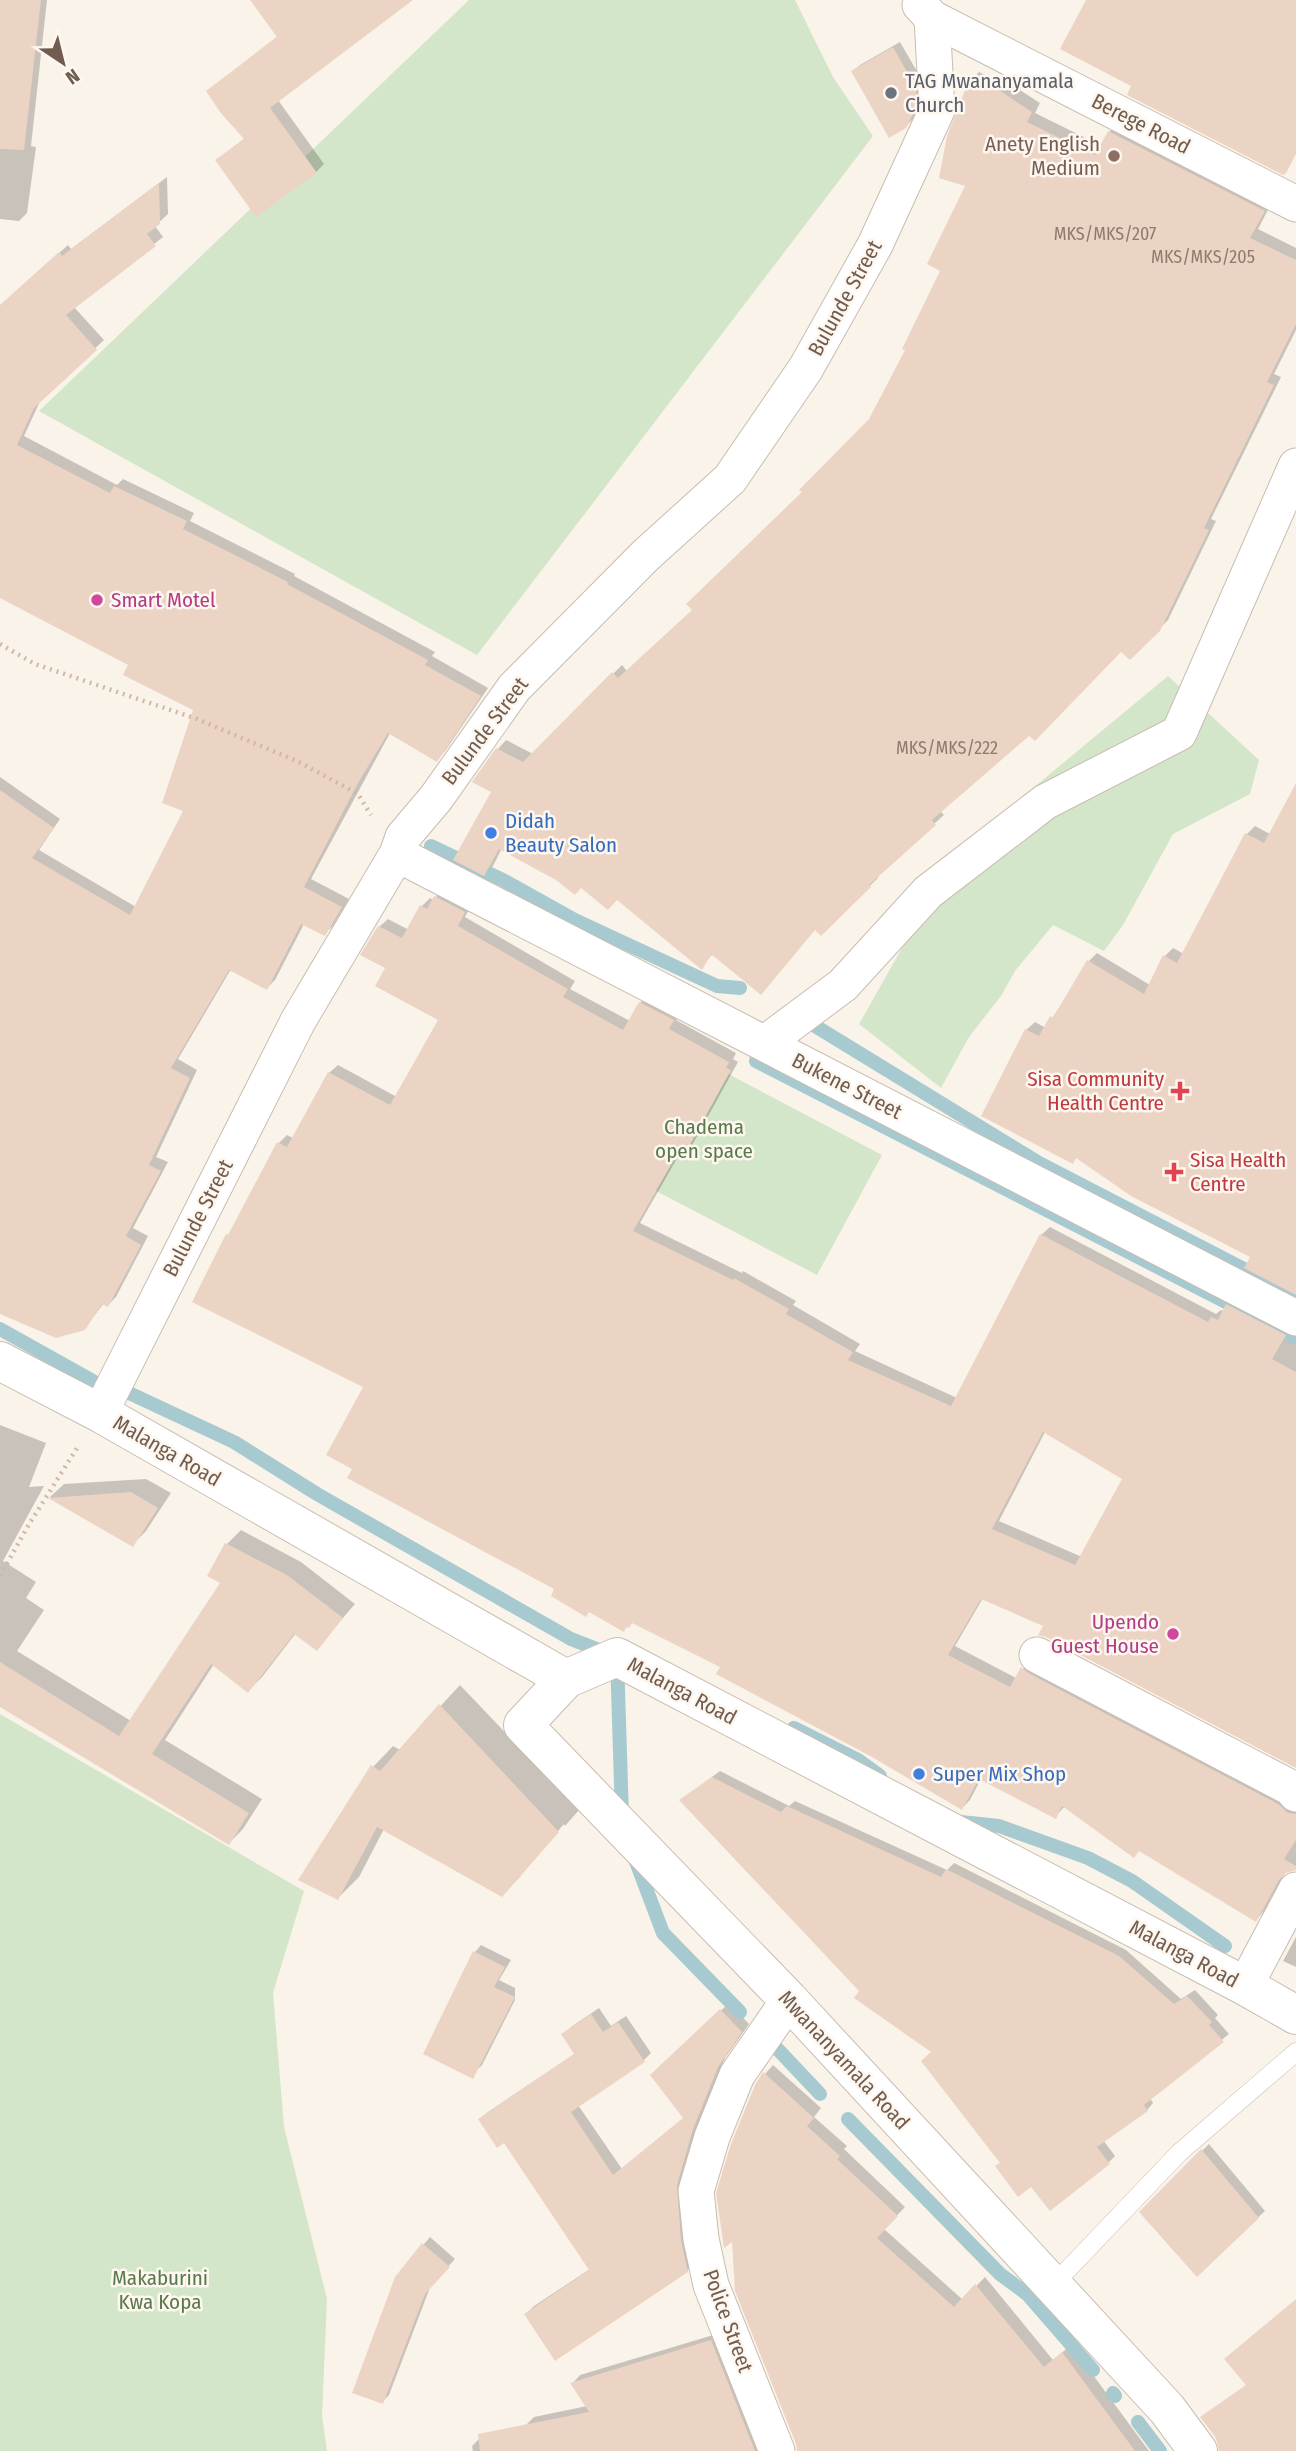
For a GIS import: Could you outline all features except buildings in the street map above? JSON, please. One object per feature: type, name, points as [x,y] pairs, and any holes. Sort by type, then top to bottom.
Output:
[{"type":"street","name":"Berege Road","points":[[924,9],[1296,204]]},
{"type":"street","name":"Bulunde Street","points":[[100,1413],[298,1021],[397,854],[403,837],[436,798],[514,688],[646,555],[730,479],[806,368],[875,245],[937,110],[924,9]]},
{"type":"street","points":[[765,1043],[843,985],[928,892],[1045,802],[1179,733],[1296,466]]},
{"type":"street","name":"Bukene Street","points":[[397,854],[1296,1318]]},
{"type":"street","name":"Malanga Road","points":[[0,1360],[100,1413],[566,1679],[617,1657],[1296,2015]]},
{"type":"street","points":[[1037,1655],[1291,1788],[1296,1794]]},
{"type":"street","name":"Mwananyamala Road","points":[[566,1679],[523,1725],[789,2000],[1167,2409],[1198,2451]]},
{"type":"street","points":[[1245,1986],[1296,1890]]},
{"type":"street","name":"Police Street","points":[[777,2451],[711,2285],[701,2239],[696,2191],[712,2137],[737,2075],[789,2000]]},
{"type":"lane","points":[[1053,2285],[1179,2153],[1296,2052]]},
{"type":"path","points":[[0,644],[36,664],[197,719],[301,764],[358,794],[397,854]]},
{"type":"path","points":[[0,1576],[28,1526],[100,1413]]},
{"type":"green space","points":[[469,0],[795,0],[833,77],[873,136],[477,655],[39,411]]},
{"type":"green space","points":[[1168,676],[1259,760],[1250,794],[1173,834],[1123,925],[1104,951],[1053,925],[1015,971],[1001,996],[969,1037],[941,1088],[859,1024],[957,851]]},
{"type":"green space","name":"Chadema open space","points":[[649,1032],[882,1155],[817,1275],[585,1154]]},
{"type":"green space","name":"Makaburini Kwa Kopa","points":[[0,1714],[304,1891],[273,1993],[284,2127],[327,2299],[322,2416],[327,2451],[0,2451]]},
{"type":"waterway","points":[[431,846],[503,880],[575,920],[717,986],[740,988]]},
{"type":"waterway","points":[[802,1018],[1039,1163],[1296,1296]]},
{"type":"waterway","points":[[756,1061],[1296,1338]]},
{"type":"waterway","points":[[0,1329],[93,1381]]},
{"type":"waterway","points":[[129,1393],[234,1442],[317,1494],[571,1639],[617,1657],[622,1817]]},
{"type":"waterway","points":[[794,1728],[858,1760],[880,1776]]},
{"type":"waterway","points":[[961,1822],[999,1826],[1088,1858],[1132,1881],[1225,1946]]},
{"type":"waterway","points":[[635,1859],[663,1933],[740,2012]]},
{"type":"waterway","points":[[769,2040],[820,2094]]},
{"type":"waterway","points":[[848,2119],[1000,2274],[1027,2294],[1093,2370]]},
{"type":"waterway","points":[[1138,2422],[1160,2451]]},
{"type":"place","name":"TAG Mwananyamala Church","points":[[891,93]]},
{"type":"place","name":"Anety English Medium","points":[[1114,156]]},
{"type":"place","name":"Smart Motel","points":[[97,600]]},
{"type":"place","name":"Didah Beauty Salon","points":[[491,833]]},
{"type":"place","name":"Sisa Community Health Centre","points":[[1180,1091]]},
{"type":"place","name":"Sisa Health Centre","points":[[1174,1172]]},
{"type":"place","name":"Upendo Guest House","points":[[1173,1634]]},
{"type":"place","name":"Super Mix Shop","points":[[919,1774]]}]
